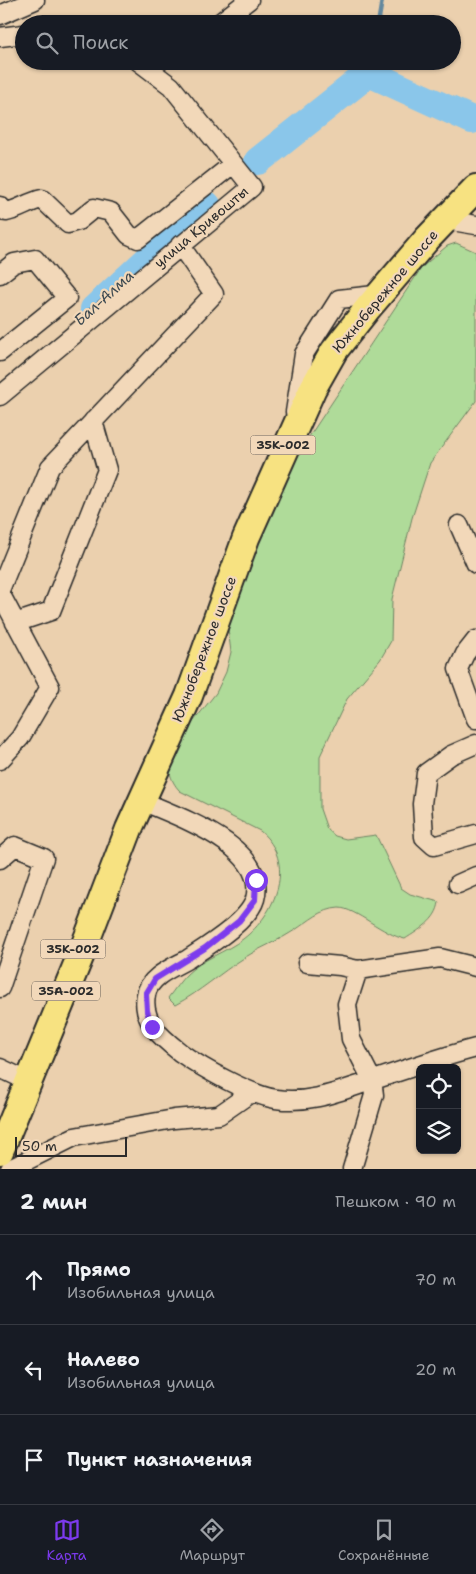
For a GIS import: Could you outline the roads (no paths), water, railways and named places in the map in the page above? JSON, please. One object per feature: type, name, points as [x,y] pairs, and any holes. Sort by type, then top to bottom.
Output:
[{"type":"highway","name":"Южнобережное шоссе","points":[[0,1119],[8,1072],[128,826],[164,745],[199,661],[241,541],[293,422],[332,348],[417,246],[476,183]]},
{"type":"highway","name":"Южнобережное шоссе","points":[[0,1151],[51,1023],[79,959],[128,826],[153,806],[164,745],[189,696],[246,538],[313,388],[334,351],[407,261],[476,188]]},
{"type":"street","points":[[0,15],[35,0]]},
{"type":"street","points":[[230,15],[249,0]]},
{"type":"street","points":[[0,37],[15,35]]},
{"type":"street","name":"улица Кривошты","points":[[0,396],[180,245],[252,188],[171,86],[150,70]]},
{"type":"street","points":[[0,206],[6,212],[16,210],[28,202],[42,199],[68,224],[78,221],[94,208],[111,212],[128,235],[138,239],[233,164]]},
{"type":"street","points":[[446,220],[476,225]]},
{"type":"street","points":[[0,760],[20,738],[50,687],[0,592],[50,467],[214,294],[180,245]]},
{"type":"street","points":[[0,274],[14,263],[35,259],[68,298],[0,352]]},
{"type":"street","points":[[15,623],[51,611],[108,470],[93,421]]},
{"type":"street","points":[[459,525],[476,564]]},
{"type":"street","points":[[476,640],[465,654],[458,669],[476,719]]},
{"type":"street","points":[[476,744],[451,756],[426,773],[422,804],[424,837],[434,846],[476,834]]},
{"type":"street","points":[[153,806],[206,830],[228,844],[248,861],[256,880],[255,900],[239,921],[205,948],[155,979],[146,994],[147,1011],[152,1027],[162,1039],[192,1061],[252,1092],[275,1099],[304,1099],[329,1096],[372,1080],[476,1048]]},
{"type":"street","points":[[0,859],[15,846],[44,858],[0,988]]},
{"type":"street","points":[[458,884],[476,876]]},
{"type":"street","points":[[307,963],[340,966],[358,970],[440,958],[476,967]]},
{"type":"street","points":[[352,1169],[374,1095],[372,1080],[351,1039],[347,1004],[358,970]]},
{"type":"street","points":[[10,1169],[74,1137],[140,1124],[220,1115],[252,1092]]},
{"type":"waterway","points":[[380,15],[382,0]]},
{"type":"waterway","name":"Бал-Алма","points":[[258,161],[369,73],[472,120]]},
{"type":"waterway","name":"Бал-Алма","points":[[94,309],[207,205]]}]
